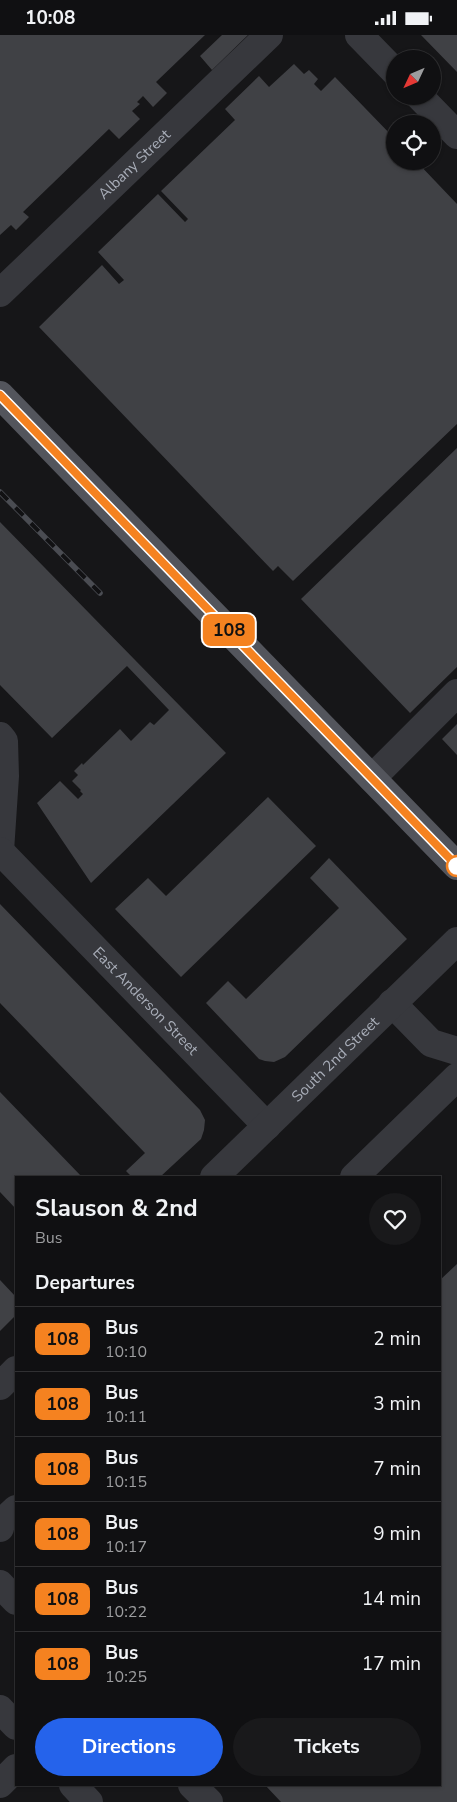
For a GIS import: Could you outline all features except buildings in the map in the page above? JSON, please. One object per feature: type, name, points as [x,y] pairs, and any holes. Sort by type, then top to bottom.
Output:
[{"type":"main road","points":[[0,395],[457,866]]},
{"type":"street","name":"Albany Street","points":[[0,293],[269,35]]},
{"type":"street","points":[[359,35],[386,63]]},
{"type":"street","points":[[428,105],[457,135]]},
{"type":"street","points":[[372,778],[457,693]]},
{"type":"street","points":[[0,736],[4,741],[5,767],[0,851]]},
{"type":"street","name":"East Anderson Street","points":[[0,851],[267,1126]]},
{"type":"street","name":"South 2nd Street","points":[[215,1176],[457,941]]},
{"type":"street","points":[[392,1003],[431,1043],[457,1051]]},
{"type":"street","points":[[355,1176],[457,1077]]},
{"type":"street","points":[[0,1386],[15,1371]]},
{"type":"street","points":[[0,1528],[0,1524],[15,1510]]},
{"type":"street","points":[[0,1584],[15,1600]]},
{"type":"street","points":[[0,1709],[15,1725]]},
{"type":"street","points":[[0,1784],[15,1769]]},
{"type":"street","points":[[74,1786],[89,1802]]},
{"type":"street","points":[[193,1786],[209,1802]]},
{"type":"railway","points":[[0,492],[100,593]]},
{"type":"bus line","name":"108","points":[[0,395],[457,866]]}]
